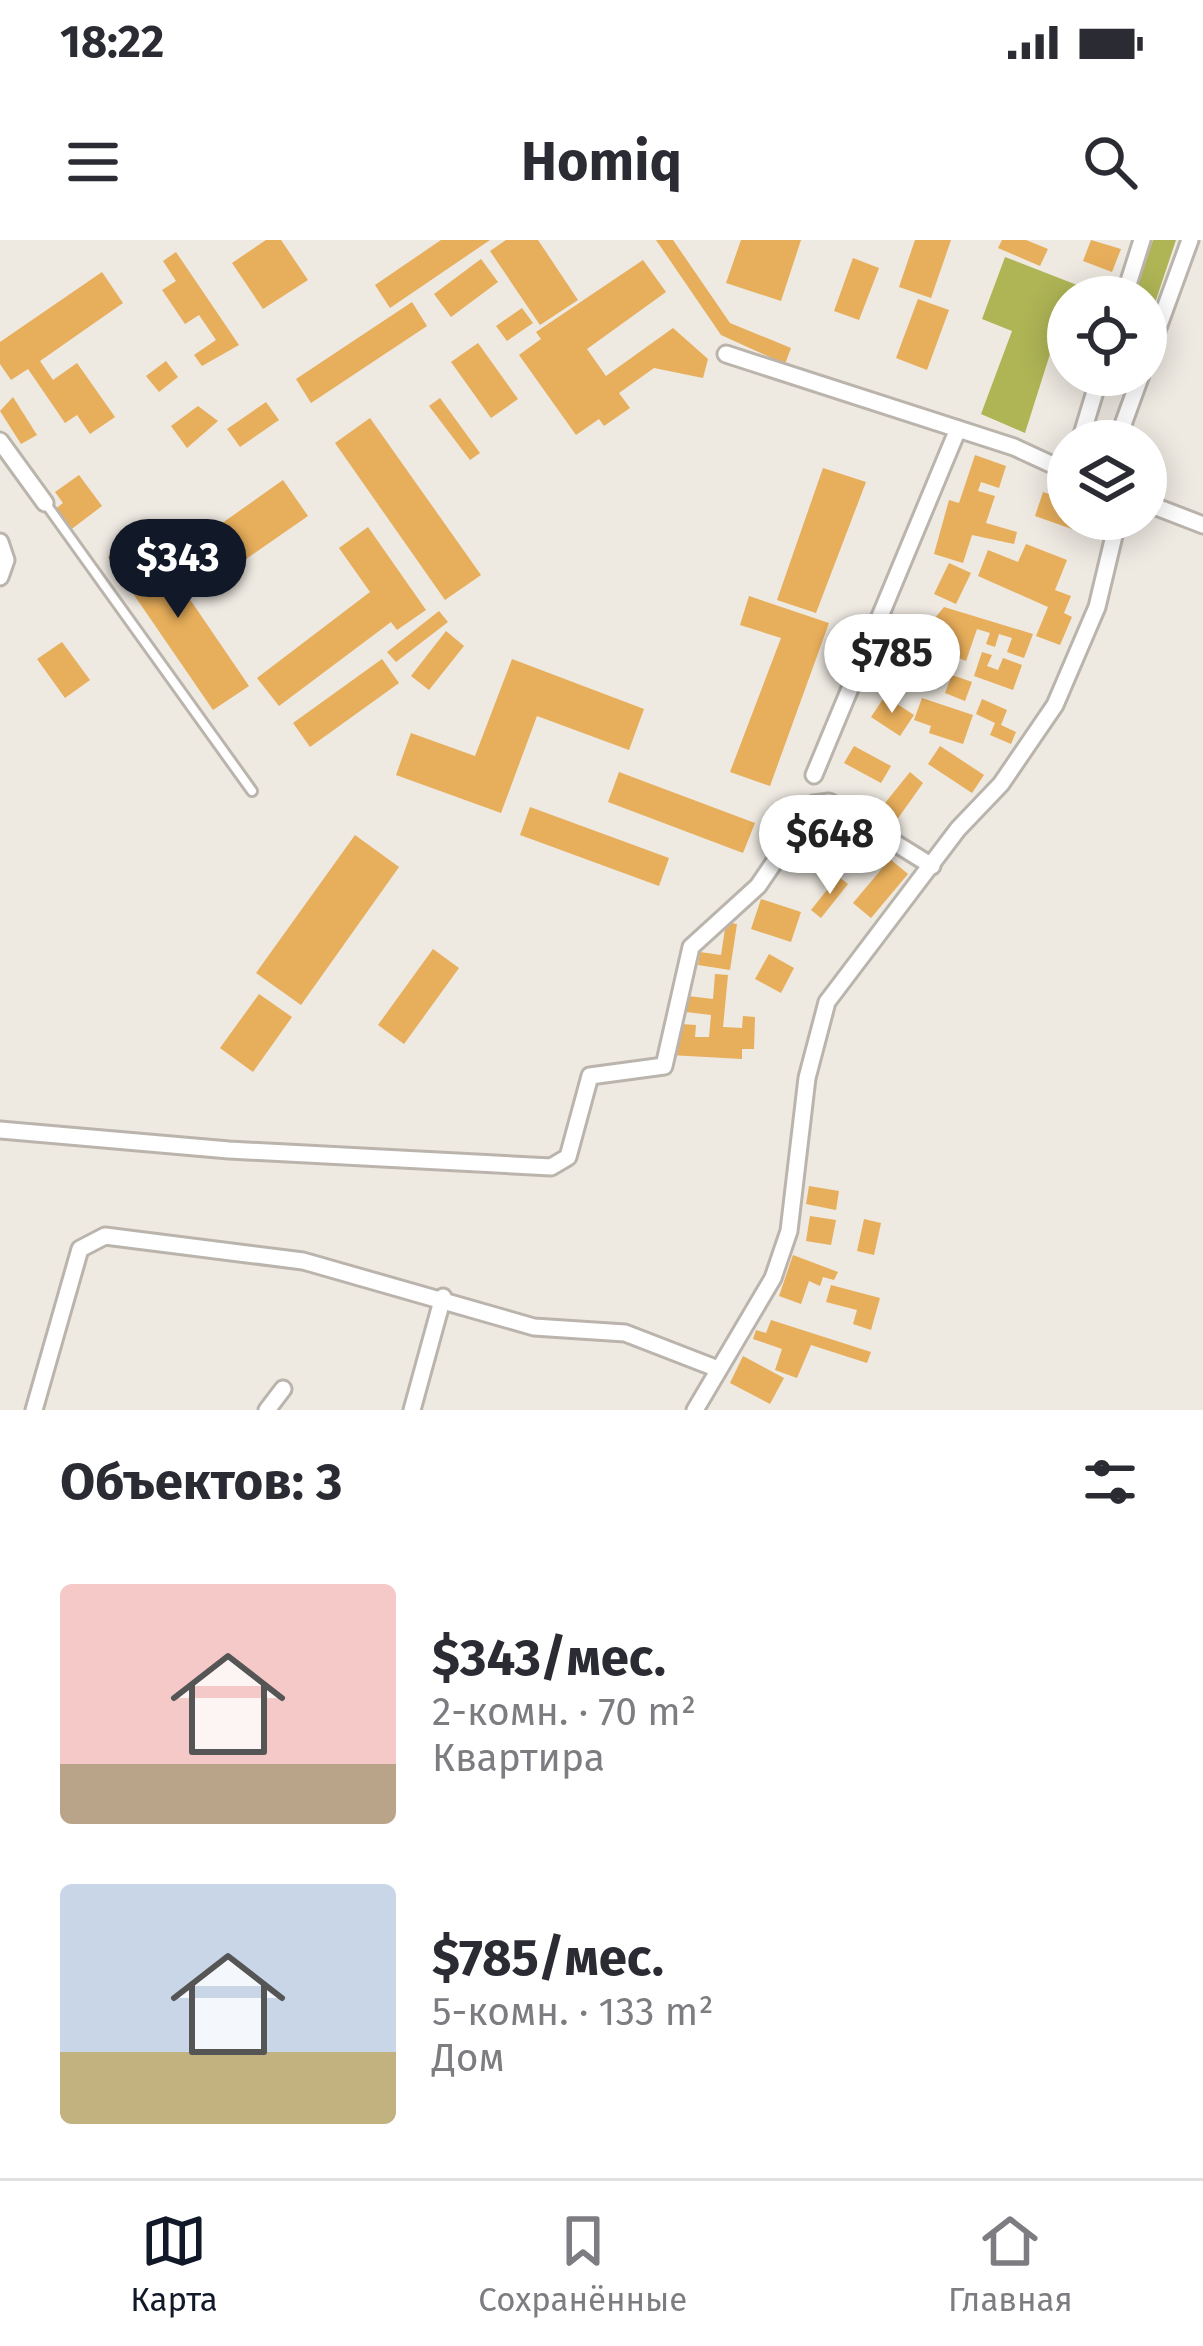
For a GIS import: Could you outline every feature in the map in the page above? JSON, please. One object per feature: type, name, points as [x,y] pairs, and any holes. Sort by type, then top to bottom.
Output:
[{"type":"street","points":[[1131,276],[1142,240]]},
{"type":"street","points":[[1167,303],[1190,240]]},
{"type":"street","points":[[726,354],[958,429],[1047,464]]},
{"type":"street","points":[[814,776],[958,429]]},
{"type":"street","points":[[0,441],[45,502]]},
{"type":"street","points":[[1167,511],[1203,525]]},
{"type":"street","points":[[695,1410],[773,1278],[789,1231],[807,1078],[827,1002],[1001,784],[1055,705],[1097,607],[1113,540]]},
{"type":"street","points":[[0,542],[5,560],[0,577]]},
{"type":"street","points":[[0,1130],[229,1150],[551,1167],[568,1157],[590,1076],[664,1066],[691,947],[758,886],[814,804],[829,802],[932,866]]},
{"type":"street","points":[[34,1410],[80,1249],[90,1239],[105,1236],[303,1261],[443,1297],[534,1327],[625,1333],[718,1369]]},
{"type":"street","points":[[412,1410],[443,1297]]},
{"type":"street","points":[[268,1410],[283,1389]]},
{"type":"lane","points":[[45,502],[251,791]]},
{"type":"green space","points":[[1153,240],[1176,240],[1164,276],[1141,276]]},
{"type":"green space","points":[[1005,257],[1054,276],[1047,276],[1047,363],[1025,433],[981,414],[1012,331],[982,319]]},
{"type":"building","points":[[266,240],[281,240],[308,280],[263,309],[232,263]]},
{"type":"building","points":[[441,240],[490,240],[390,308],[375,285]]},
{"type":"building","points":[[506,240],[538,240],[578,300],[540,325],[490,251]]},
{"type":"building","points":[[656,240],[673,240],[730,323],[791,348],[785,364],[721,335]]},
{"type":"building","points":[[741,240],[801,240],[781,301],[726,283]]},
{"type":"building","points":[[915,240],[951,240],[931,298],[899,287]]},
{"type":"building","points":[[1002,240],[1026,240],[1048,249],[1040,266],[998,248]]},
{"type":"building","points":[[1091,240],[1121,249],[1112,272],[1083,261]]},
{"type":"building","points":[[176,252],[239,345],[202,366],[194,355],[216,340],[199,315],[185,324],[162,290],[176,281],[163,261]]},
{"type":"building","points":[[853,258],[879,268],[859,320],[834,311]]},
{"type":"building","points":[[481,259],[498,282],[451,317],[434,294]]},
{"type":"building","points":[[643,260],[666,292],[587,349],[606,376],[673,328],[708,359],[703,378],[654,368],[619,393],[630,408],[604,426],[599,419],[576,435],[519,355],[541,339],[536,332]]},
{"type":"building","points":[[102,272],[123,303],[40,361],[53,380],[77,363],[115,417],[90,434],[77,415],[65,423],[28,369],[11,380],[0,364],[0,342]]},
{"type":"building","points":[[918,299],[949,310],[927,370],[896,358]]},
{"type":"building","points":[[412,302],[427,326],[311,403],[296,379]]},
{"type":"building","points":[[522,308],[533,323],[507,341],[496,326]]},
{"type":"building","points":[[478,343],[518,399],[491,418],[451,362]]},
{"type":"building","points":[[166,361],[178,377],[159,392],[146,376]]},
{"type":"building","points":[[13,397],[37,435],[21,444],[0,411]]},
{"type":"building","points":[[440,398],[480,453],[470,460],[429,406]]},
{"type":"building","points":[[266,402],[279,420],[240,447],[227,429]]},
{"type":"building","points":[[198,406],[218,421],[187,448],[171,426]]},
{"type":"building","points":[[370,418],[481,575],[445,600],[335,443]]},
{"type":"building","points":[[975,455],[1006,466],[999,488],[981,482],[978,491],[995,496],[986,523],[1017,532],[1014,544],[972,535],[963,563],[934,554],[949,500],[959,503]]},
{"type":"building","points":[[823,468],[866,482],[816,613],[777,600]]},
{"type":"building","points":[[79,475],[102,506],[69,531],[54,510],[63,503],[55,492]]},
{"type":"building","points":[[283,480],[308,516],[236,566],[211,531]]},
{"type":"building","points":[[1043,492],[1047,493],[1047,520],[1035,516]]},
{"type":"building","points":[[368,527],[426,610],[397,630],[391,622],[279,706],[257,678],[370,592],[339,548]]},
{"type":"building","points":[[144,532],[249,686],[213,710],[108,557]]},
{"type":"building","points":[[1026,544],[1067,560],[1055,590],[1071,596],[1064,613],[1072,617],[1060,645],[1036,636],[1048,607],[978,576],[988,550],[1018,562]]},
{"type":"building","points":[[949,563],[971,573],[956,604],[934,594]]},
{"type":"building","points":[[749,596],[829,623],[770,786],[730,772],[781,638],[740,625]]},
{"type":"building","points":[[944,607],[1033,634],[1024,658],[1007,652],[1012,638],[999,634],[995,647],[986,644],[990,633],[977,629],[966,661],[954,656],[942,685],[913,672],[905,692],[887,684],[900,653],[912,658],[918,642],[943,652],[950,630],[934,619]]},
{"type":"building","points":[[439,611],[448,622],[396,662],[387,652]]},
{"type":"building","points":[[446,631],[464,646],[429,690],[411,676]]},
{"type":"building","points":[[62,642],[90,680],[65,698],[37,659]]},
{"type":"building","points":[[982,652],[992,655],[987,666],[998,670],[1003,658],[1022,665],[1013,690],[974,676]]},
{"type":"building","points":[[382,659],[399,683],[310,747],[293,723]]},
{"type":"building","points":[[512,659],[644,709],[629,750],[537,716],[501,813],[396,775],[411,733],[475,756]]},
{"type":"building","points":[[952,675],[972,682],[965,701],[945,693]]},
{"type":"building","points":[[885,696],[914,715],[900,736],[871,717]]},
{"type":"building","points":[[922,698],[973,715],[963,744],[929,733],[931,726],[914,720]]},
{"type":"building","points":[[982,699],[1007,710],[1001,725],[1016,732],[1011,744],[990,735],[995,723],[976,714]]},
{"type":"building","points":[[854,746],[891,766],[881,783],[844,763]]},
{"type":"building","points":[[940,746],[984,775],[972,793],[928,764]]},
{"type":"building","points":[[619,772],[755,823],[743,853],[608,802]]},
{"type":"building","points":[[910,772],[923,783],[889,831],[873,818]]},
{"type":"building","points":[[530,807],[669,858],[659,886],[520,835]]},
{"type":"building","points":[[818,812],[868,842],[852,869],[801,839]]},
{"type":"building","points":[[355,835],[399,867],[301,1005],[256,973]]},
{"type":"building","points":[[890,859],[908,874],[871,918],[853,903]]},
{"type":"building","points":[[838,876],[848,884],[821,918],[811,910]]},
{"type":"building","points":[[761,899],[801,912],[791,942],[751,929]]},
{"type":"building","points":[[726,922],[737,924],[730,970],[698,965],[700,952],[721,955]]},
{"type":"building","points":[[433,949],[459,968],[404,1044],[378,1025]]},
{"type":"building","points":[[769,954],[794,968],[781,993],[755,979]]},
{"type":"building","points":[[715,974],[728,975],[723,1027],[742,1028],[743,1016],[755,1017],[754,1049],[742,1049],[742,1059],[670,1055],[671,1036],[680,1036],[681,1024],[696,1025],[695,1037],[709,1037],[711,1015],[686,1012],[688,996],[713,999]]},
{"type":"building","points":[[259,994],[292,1017],[253,1072],[220,1048]]},
{"type":"building","points":[[809,1186],[839,1191],[836,1210],[806,1204]]},
{"type":"building","points":[[810,1216],[836,1220],[831,1245],[806,1241]]},
{"type":"building","points":[[864,1219],[881,1223],[874,1255],[857,1251]]},
{"type":"building","points":[[793,1255],[838,1272],[834,1280],[823,1277],[820,1286],[809,1281],[801,1304],[779,1296]]},
{"type":"building","points":[[831,1285],[880,1298],[871,1330],[853,1324],[857,1310],[826,1302]]},
{"type":"building","points":[[771,1320],[871,1352],[867,1363],[811,1345],[797,1378],[775,1370],[782,1349],[753,1339],[756,1330],[766,1333]]},
{"type":"building","points":[[743,1356],[784,1378],[770,1404],[730,1383]]}]
